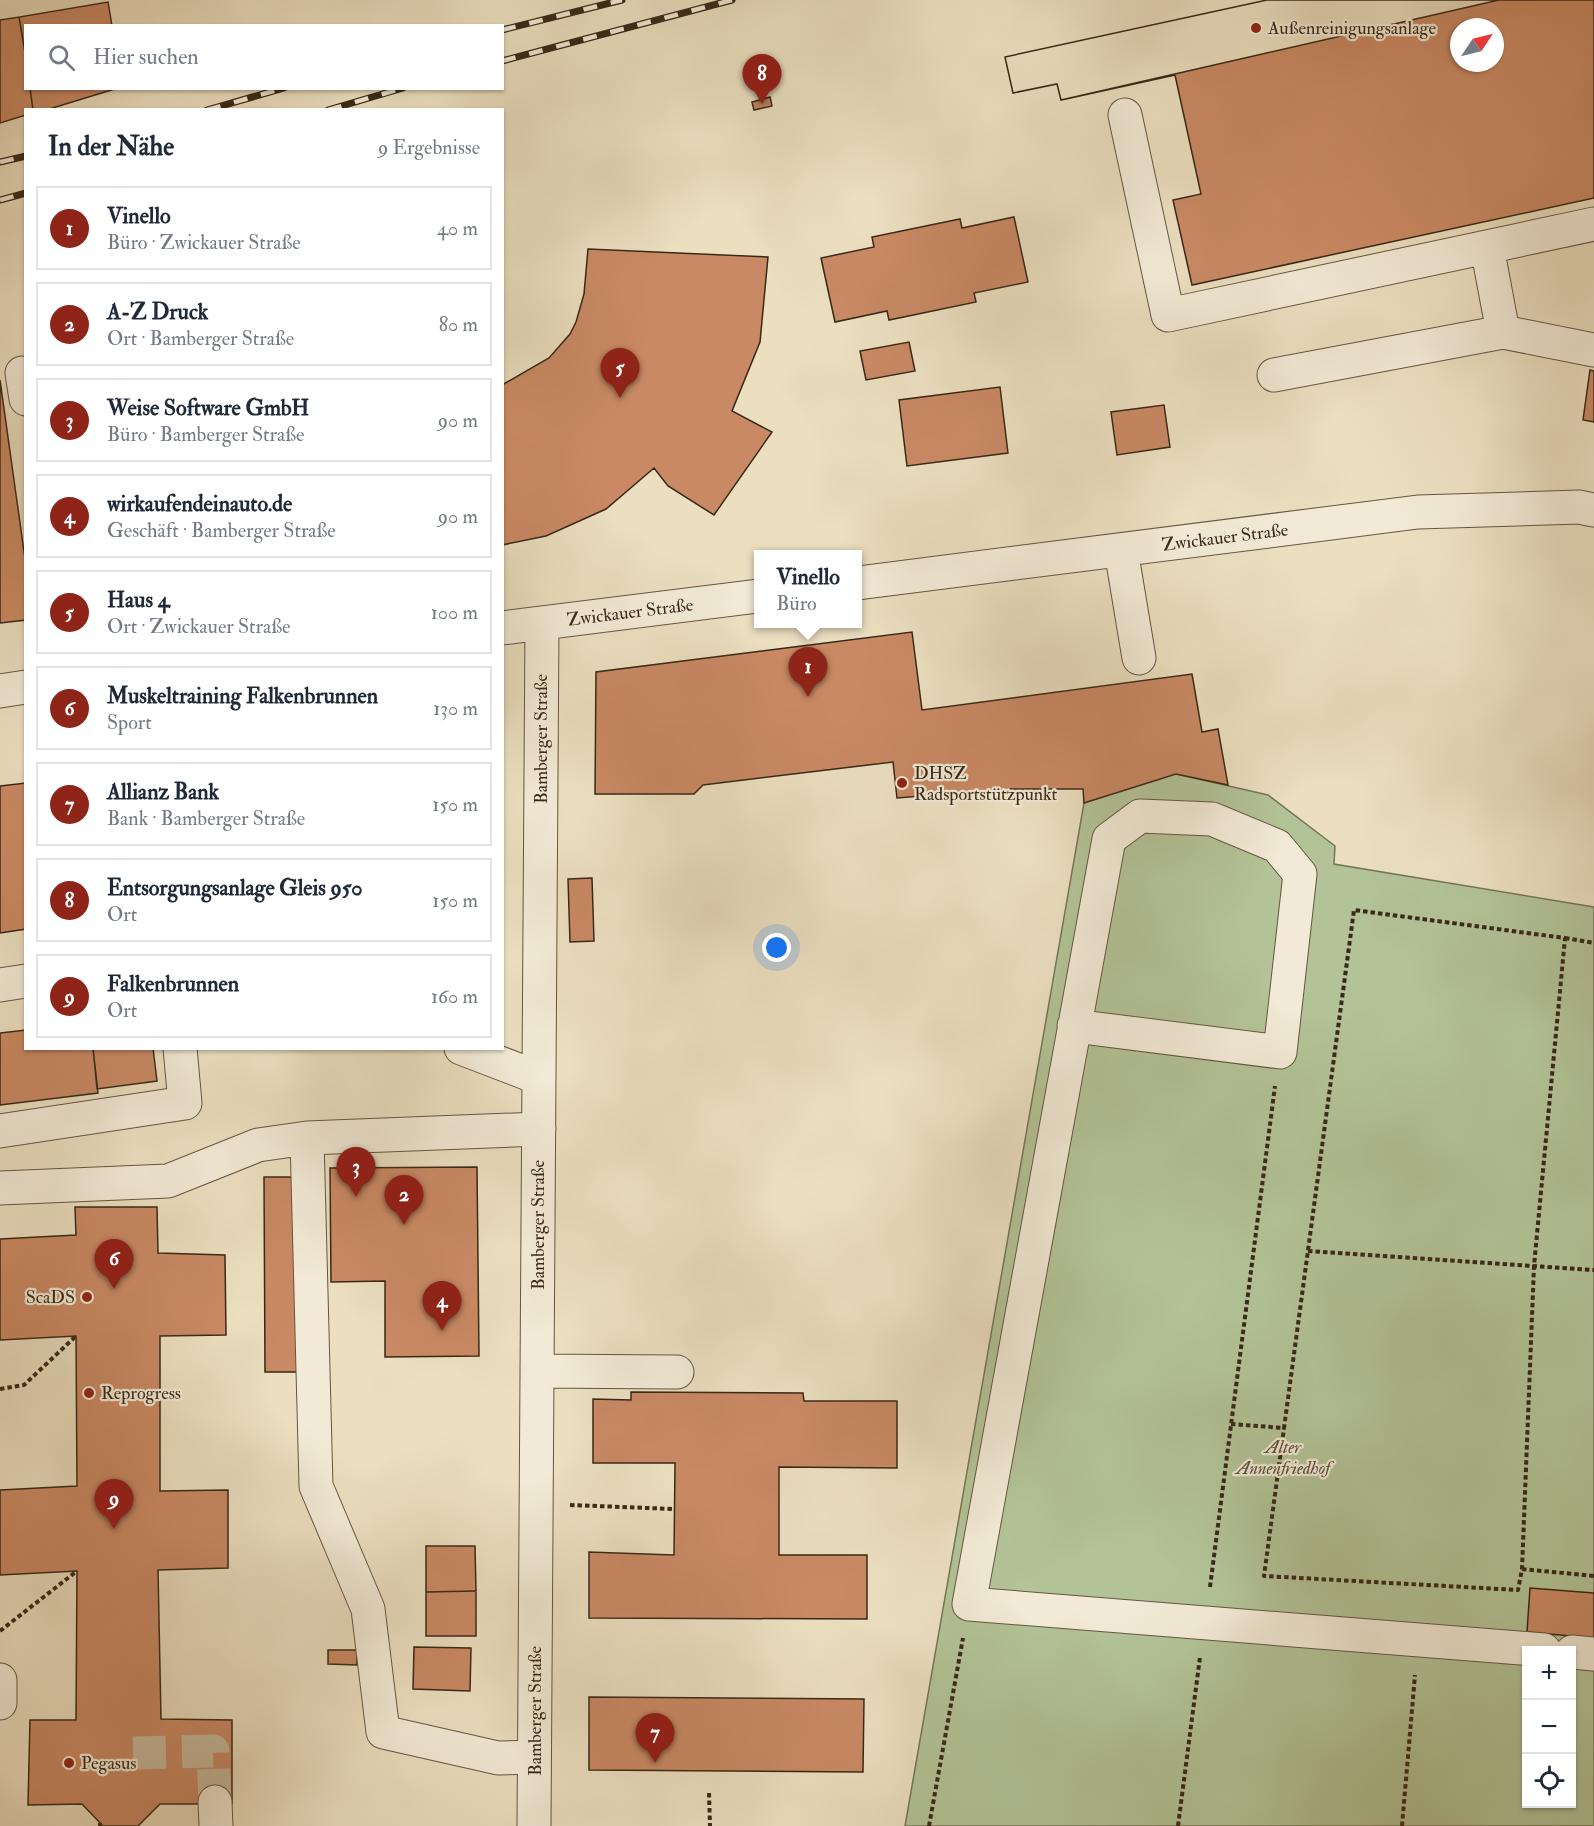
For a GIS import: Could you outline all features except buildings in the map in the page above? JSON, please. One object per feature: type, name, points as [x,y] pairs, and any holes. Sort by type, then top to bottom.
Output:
[{"type":"street","points":[[1125,115],[1168,315],[1594,224]]},
{"type":"street","points":[[1487,247],[1503,332]]},
{"type":"street","points":[[1274,375],[1503,332],[1594,350]]},
{"type":"street","name":"Zwickauer Straße","points":[[862,582],[1418,512],[1579,507],[1594,510]]},
{"type":"street","points":[[1121,550],[1139,658]]},
{"type":"street","name":"Zwickauer Straße","points":[[504,628],[754,597]]},
{"type":"street","name":"Bamberger Straße","points":[[534,1826],[542,623]]},
{"type":"street","points":[[0,691],[24,687]]},
{"type":"street","points":[[1074,1026],[1280,1052],[1300,874],[1277,846],[1212,819],[1140,816],[1109,839],[1074,1026],[969,1604],[1205,1625],[1522,1648]]},
{"type":"street","points":[[0,985],[24,981]]},
{"type":"street","points":[[0,1131],[184,1103],[180,1050]]},
{"type":"street","points":[[466,1050],[539,1078]]},
{"type":"street","points":[[0,1188],[168,1181],[258,1145],[307,1138],[539,1129]]},
{"type":"street","points":[[307,1138],[316,1486],[368,1608],[383,1732],[498,1758],[534,1757]]},
{"type":"street","points":[[537,1371],[677,1372]]},
{"type":"street","points":[[1576,1653],[1594,1654]]},
{"type":"street","points":[[0,1680],[0,1703]]},
{"type":"path","points":[[1565,938],[1534,1266],[1522,1569],[1518,1590],[1264,1576],[1354,910],[1565,938],[1594,943]]},
{"type":"path","points":[[1178,1826],[1280,1052]]},
{"type":"path","points":[[1308,1251],[1594,1270]]},
{"type":"path","points":[[0,1389],[24,1385],[76,1336]]},
{"type":"path","points":[[1231,1424],[1284,1428]]},
{"type":"path","points":[[568,1505],[674,1509]]},
{"type":"path","points":[[1522,1569],[1594,1576]]},
{"type":"path","points":[[0,1630],[78,1571]]},
{"type":"path","points":[[929,1826],[969,1604]]},
{"type":"path","points":[[1402,1826],[1418,1641]]},
{"type":"path","points":[[709,1793],[710,1826]]},
{"type":"green space","name":"Alter Annenfriedhof","points":[[1172,773],[1268,795],[1335,846],[1334,864],[1594,907],[1594,1826],[905,1826],[1084,803]]},
{"type":"tunnel","points":[[133,1753],[213,1751],[215,1802]]},
{"type":"railway","points":[[504,30],[622,0]]},
{"type":"railway","points":[[504,60],[732,0]]},
{"type":"railway","points":[[214,108],[277,90]]},
{"type":"railway","points":[[335,108],[396,90]]},
{"type":"railway","points":[[0,162],[24,156]]},
{"type":"railway","points":[[0,200],[24,194]]},
{"type":"place","name":"Außenreinigungsanlage","points":[[1256,28]]},
{"type":"place","name":"Entsorgungsanlage Gleis 950","points":[[762,104]]},
{"type":"place","name":"Haus 4","points":[[620,398]]},
{"type":"place","name":"Vinello","points":[[808,697]]},
{"type":"place","name":"DHSZ Radsportstützpunkt","points":[[902,783]]},
{"type":"place","name":"Weise Software GmbH","points":[[356,1197]]},
{"type":"place","name":"A-Z Druck","points":[[404,1225]]},
{"type":"place","name":"Muskeltraining Falkenbrunnen","points":[[114,1289]]},
{"type":"place","name":"ScaDS","points":[[87,1297]]},
{"type":"place","name":"wirkaufendeinauto.de","points":[[442,1331]]},
{"type":"place","name":"Reprogress","points":[[89,1393]]},
{"type":"place","name":"Falkenbrunnen","points":[[114,1529]]},
{"type":"place","name":"Pegasus","points":[[69,1763]]},
{"type":"place","name":"Allianz Bank","points":[[655,1763]]}]
